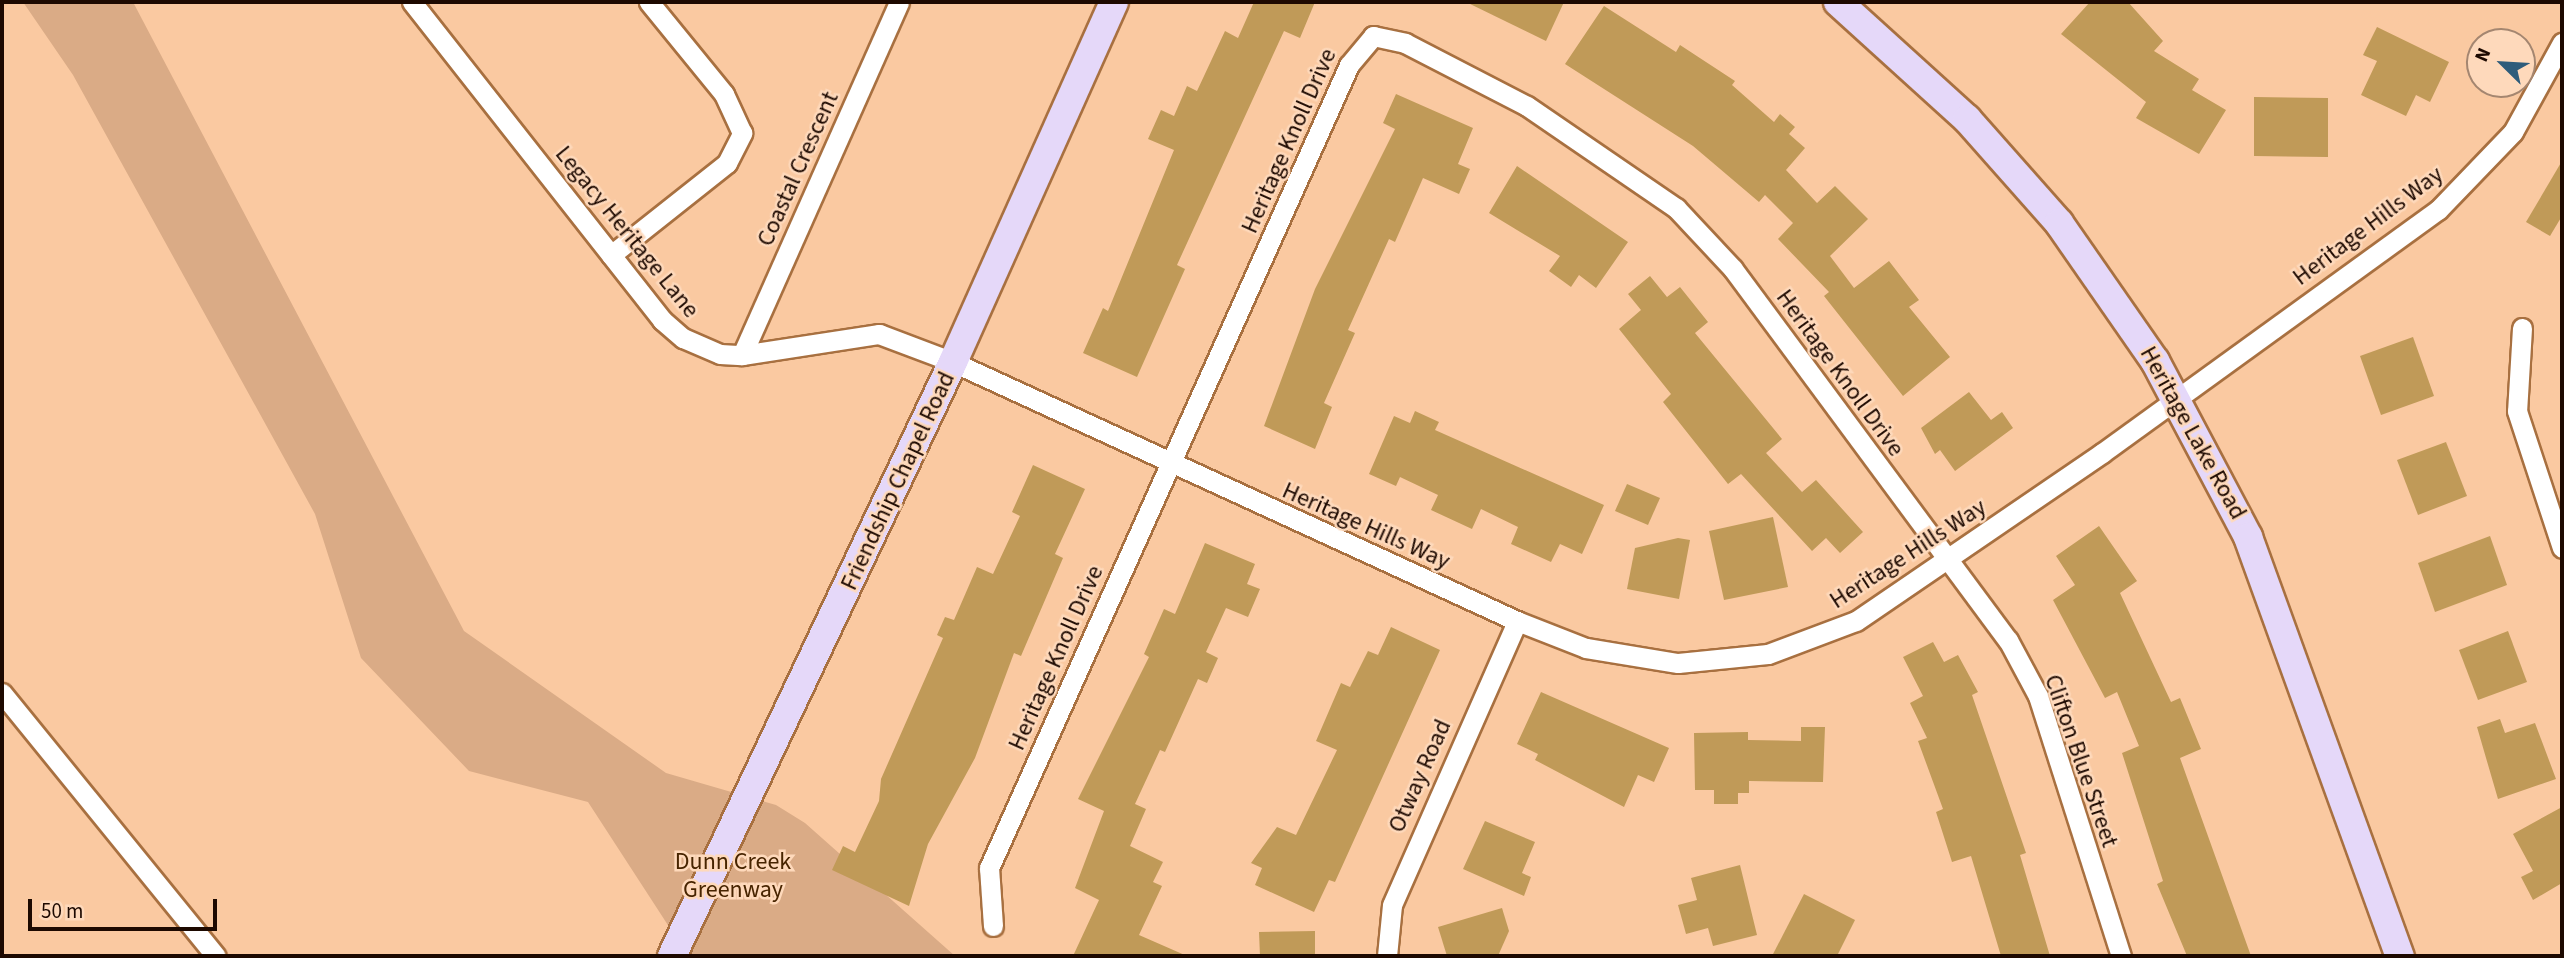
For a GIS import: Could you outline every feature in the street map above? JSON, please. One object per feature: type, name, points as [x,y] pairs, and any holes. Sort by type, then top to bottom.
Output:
[{"type":"main road","name":"Friendship Chapel Road","points":[[672,956],[953,362],[1114,2]]},
{"type":"main road","name":"Heritage Lake Road","points":[[1838,2],[1967,119],[2059,223],[2176,397],[2248,537],[2400,956]]},
{"type":"street","name":"Legacy Heritage Lane","points":[[414,2],[611,255],[683,338],[720,354],[742,355],[879,334],[953,362]]},
{"type":"street","points":[[611,255],[727,163],[742,132],[724,94],[649,2]]},
{"type":"street","name":"Coastal Crescent","points":[[742,355],[899,2]]},
{"type":"street","name":"Heritage Knoll Drive","points":[[993,926],[989,868],[1349,65],[1373,36],[1386,37],[1485,81],[1676,208],[1733,269],[1947,559]]},
{"type":"street","name":"Heritage Hills Way","points":[[953,362],[1171,465],[1517,621],[1635,660],[1724,661],[1814,640],[1856,621],[2438,209],[2513,132],[2562,43]]},
{"type":"street","points":[[2522,328],[2517,411],[2562,548]]},
{"type":"street","name":"Clifton Blue Street","points":[[1947,559],[2008,640],[2038,696],[2121,956]]},
{"type":"street","name":"Otway Road","points":[[1387,956],[1401,880],[1517,621]]},
{"type":"street","points":[[2,693],[216,956]]},
{"type":"green space","name":"Dunn Creek Greenway","points":[[23,2],[133,2],[464,631],[666,773],[776,805],[805,823],[955,956],[688,956],[588,802],[469,771],[361,658],[315,514],[73,75]]},
{"type":"building","points":[[1254,2],[1315,2],[1300,38],[1284,31],[1177,265],[1185,269],[1137,377],[1083,353],[1103,308],[1108,311],[1174,150],[1148,139],[1161,110],[1174,116],[1187,86],[1197,91],[1225,31],[1238,38]]},
{"type":"building","points":[[1466,2],[1564,2],[1546,41]]},
{"type":"building","points":[[2090,2],[2128,2],[2163,41],[2154,51],[2199,79],[2192,90],[2226,110],[2199,154],[2136,118],[2146,102],[2061,34]]},
{"type":"building","points":[[1604,6],[1676,52],[1680,45],[1735,81],[1732,85],[1774,122],[1780,114],[1795,127],[1789,134],[1805,148],[1786,170],[1817,203],[1835,186],[1868,219],[1830,256],[1854,288],[1889,261],[1919,300],[1909,307],[1950,357],[1903,396],[1824,296],[1829,292],[1778,239],[1793,223],[1765,195],[1759,202],[1693,146],[1565,64]]},
{"type":"building","points":[[2377,27],[2449,62],[2430,102],[2416,95],[2406,116],[2361,95],[2377,61],[2363,55]]},
{"type":"building","points":[[1396,94],[1473,128],[1458,164],[1470,169],[1459,194],[1423,178],[1395,242],[1389,239],[1348,330],[1355,333],[1324,403],[1332,407],[1315,449],[1264,426],[1315,289],[1395,129],[1383,123]]},
{"type":"building","points":[[2254,97],[2328,98],[2328,157],[2254,156]]},
{"type":"building","points":[[2562,161],[2562,216],[2550,236],[2526,222]]},
{"type":"building","points":[[1517,166],[1628,242],[1596,288],[1579,275],[1571,287],[1549,271],[1560,256],[1489,213]]},
{"type":"building","points":[[1650,276],[1667,297],[1680,287],[1708,322],[1695,333],[1782,439],[1766,453],[1802,492],[1816,480],[1863,532],[1840,553],[1826,538],[1812,551],[1741,474],[1728,484],[1663,402],[1671,394],[1619,329],[1641,310],[1628,294]]},
{"type":"building","points":[[2413,337],[2434,396],[2381,415],[2360,356]]},
{"type":"building","points":[[1969,392],[1991,420],[2002,412],[2013,428],[1955,471],[1940,450],[1935,454],[1921,428]]},
{"type":"building","points":[[1415,411],[1439,422],[1435,430],[1604,505],[1582,554],[1560,544],[1551,562],[1511,544],[1518,527],[1481,509],[1472,529],[1431,510],[1438,495],[1400,477],[1396,486],[1369,474],[1394,416],[1410,423]]},
{"type":"building","points":[[2446,442],[2467,496],[2418,515],[2397,460]]},
{"type":"building","points":[[1033,465],[1085,489],[1055,554],[1063,558],[1021,656],[1014,653],[975,758],[928,844],[909,906],[832,870],[843,846],[855,852],[879,801],[881,779],[943,638],[937,635],[945,617],[954,620],[977,567],[993,574],[1020,516],[1012,512]]},
{"type":"building","points":[[1627,484],[1660,498],[1648,525],[1615,511]]},
{"type":"building","points":[[1773,517],[1788,587],[1724,600],[1709,531]]},
{"type":"building","points":[[2099,526],[2137,581],[2120,593],[2171,702],[2180,698],[2201,749],[2180,758],[2251,956],[2187,956],[2157,884],[2163,881],[2122,753],[2139,746],[2117,692],[2105,698],[2053,600],[2075,585],[2056,556]]},
{"type":"building","points":[[2490,536],[2507,585],[2435,612],[2418,563]]},
{"type":"building","points":[[1678,538],[1690,540],[1679,599],[1627,589],[1635,548]]},
{"type":"building","points":[[1205,543],[1255,564],[1247,584],[1260,589],[1248,617],[1226,608],[1206,652],[1218,658],[1207,683],[1198,679],[1165,752],[1160,750],[1135,804],[1146,809],[1130,846],[1163,862],[1153,882],[1162,886],[1139,935],[1187,956],[1073,956],[1099,900],[1075,888],[1104,811],[1078,799],[1149,657],[1144,654],[1164,609],[1175,614]]},
{"type":"building","points":[[1391,627],[1440,650],[1335,882],[1329,880],[1314,912],[1255,885],[1262,868],[1251,863],[1277,827],[1296,835],[1337,750],[1316,741],[1341,683],[1350,687],[1368,651],[1378,655]]},
{"type":"building","points":[[2508,631],[2527,682],[2478,700],[2459,650]]},
{"type":"building","points":[[1933,642],[1944,662],[1958,655],[1978,692],[1972,695],[2026,853],[2020,855],[2050,956],[2001,956],[1971,856],[1952,862],[1936,812],[1943,809],[1918,741],[1927,738],[1910,703],[1923,696],[1903,657]]},
{"type":"building","points":[[1541,692],[1669,748],[1654,782],[1638,775],[1624,807],[1535,760],[1538,754],[1517,744]]},
{"type":"building","points":[[2500,719],[2505,733],[2535,723],[2556,779],[2498,799],[2477,727]]},
{"type":"building","points":[[1801,727],[1825,727],[1823,782],[1749,781],[1749,793],[1738,793],[1738,804],[1714,804],[1714,790],[1695,790],[1694,733],[1748,732],[1748,740],[1801,741]]},
{"type":"building","points":[[2562,807],[2562,883],[2533,900],[2521,877],[2533,871],[2513,834]]},
{"type":"building","points":[[1485,821],[1535,842],[1522,873],[1531,877],[1524,896],[1463,869]]},
{"type":"building","points":[[1740,865],[1757,935],[1713,946],[1708,928],[1686,934],[1678,905],[1697,900],[1691,878]]},
{"type":"building","points":[[1804,894],[1855,920],[1837,956],[1772,956]]},
{"type":"building","points":[[1502,908],[1509,931],[1498,956],[1447,956],[1438,927]]},
{"type":"building","points":[[1315,931],[1315,956],[1260,956],[1259,932]]}]
